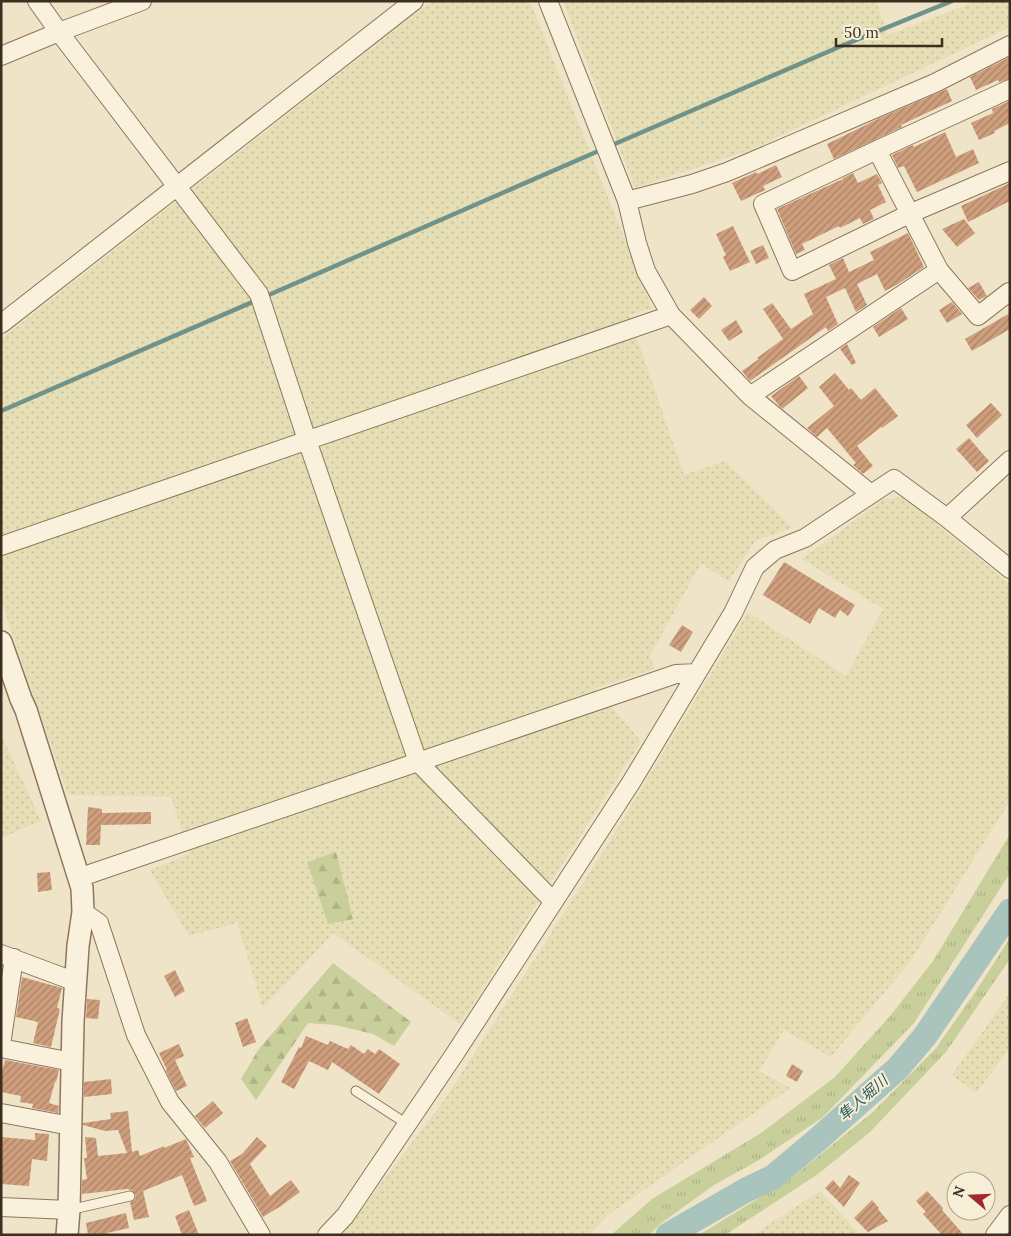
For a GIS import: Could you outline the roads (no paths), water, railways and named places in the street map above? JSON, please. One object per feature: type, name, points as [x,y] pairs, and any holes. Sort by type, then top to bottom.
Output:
[{"type":"street","points":[[37,1],[259,294],[307,440],[418,762],[554,901]]},
{"type":"street","points":[[1,56],[142,1]]},
{"type":"street","points":[[1,324],[414,1]]},
{"type":"street","points":[[548,1],[627,201],[646,271],[671,315],[750,396],[871,494]]},
{"type":"street","points":[[627,201],[692,184],[727,172],[935,83],[1010,45]]},
{"type":"street","points":[[1010,89],[764,204],[792,270],[909,214],[1010,171]]},
{"type":"street","points":[[877,150],[939,270],[978,316],[1009,292]]},
{"type":"street","points":[[750,396],[939,270]]},
{"type":"street","points":[[1,546],[671,315]]},
{"type":"street","points":[[947,518],[1010,460]]},
{"type":"street","points":[[328,1235],[345,1216],[407,1124],[632,781],[733,613],[755,567],[775,550],[805,538],[894,479],[947,518],[1010,569]]},
{"type":"street","points":[[1,642],[26,710],[82,888],[83,912],[78,946],[73,1022],[67,1235]]},
{"type":"street","points":[[78,878],[676,674],[697,673]]},
{"type":"street","points":[[83,912],[99,923],[136,1035],[170,1102],[218,1162],[261,1235]]},
{"type":"street","points":[[72,1062],[1,1046],[8,956],[76,982]]},
{"type":"street","points":[[1,1113],[71,1126]]},
{"type":"street","points":[[1,1207],[69,1210]]},
{"type":"street","points":[[995,1235],[1010,1215]]},
{"type":"lane","points":[[356,1091],[407,1124]]},
{"type":"lane","points":[[69,1210],[130,1196]]},
{"type":"waterway","points":[[610,146],[839,47],[952,1]]},
{"type":"waterway","points":[[264,297],[603,149]]},
{"type":"waterway","points":[[1,411],[257,300]]},
{"type":"waterway","name":"隼人堀川","points":[[668,1235],[746,1190],[773,1177],[898,1068],[925,1036],[1010,911]]}]
